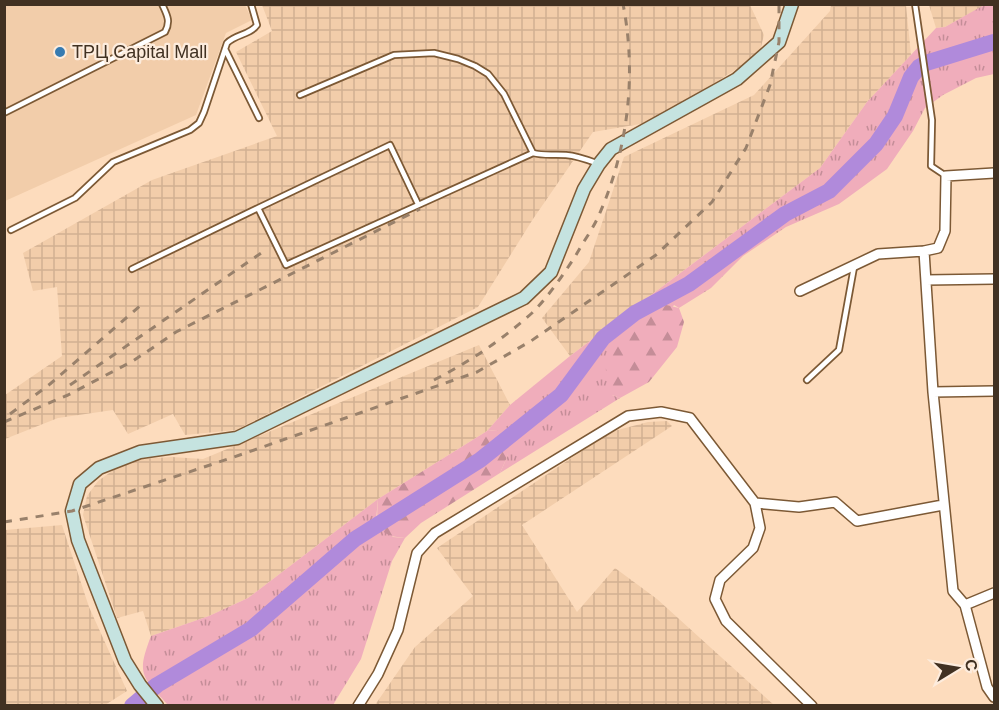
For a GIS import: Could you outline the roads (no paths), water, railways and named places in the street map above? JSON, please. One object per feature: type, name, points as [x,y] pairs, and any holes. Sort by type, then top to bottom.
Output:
[{"type":"street","points":[[154,702],[124,661],[78,540],[72,511],[80,484],[99,468],[140,452],[237,438],[524,298],[551,272],[584,189],[611,149],[737,79],[779,42],[792,4]]},
{"type":"street","points":[[800,291],[878,254],[938,248],[945,231],[946,176],[994,173]]},
{"type":"street","points":[[924,251],[933,392],[953,591],[965,605],[987,687],[994,697]]},
{"type":"street","points":[[926,280],[994,279]]},
{"type":"street","points":[[933,392],[994,391]]},
{"type":"street","points":[[358,705],[378,674],[398,630],[417,553],[435,533],[628,416],[660,412],[690,418],[755,503],[759,528],[753,548],[720,580],[715,599],[726,621],[812,705]]},
{"type":"street","points":[[755,503],[799,507],[835,502],[857,521],[943,505]]},
{"type":"street","points":[[965,605],[994,593]]},
{"type":"lane","points":[[4,113],[165,32],[169,18],[162,4]]},
{"type":"lane","points":[[11,230],[75,198],[113,162],[190,130],[199,123],[225,49],[232,39],[253,30],[257,25],[251,4]]},
{"type":"lane","points":[[915,4],[932,120],[931,166],[946,176]]},
{"type":"lane","points":[[225,49],[260,118]]},
{"type":"lane","points":[[300,95],[394,55],[434,53],[458,59],[488,74],[504,94],[533,153]]},
{"type":"lane","points":[[132,269],[390,145],[418,204]]},
{"type":"lane","points":[[258,208],[286,265],[533,153],[543,156],[564,154],[578,156],[599,164]]},
{"type":"lane","points":[[807,380],[839,350],[854,264]]},
{"type":"waterway","points":[[132,706],[157,685],[251,629],[355,539],[480,460],[561,395],[603,338],[635,313],[689,284],[785,214],[829,191],[876,144],[895,116],[911,77],[919,67],[994,42]]},
{"type":"railway","points":[[434,380],[485,350],[532,313],[561,278],[597,220],[617,164],[627,111],[629,58],[623,4]]},
{"type":"railway","points":[[4,522],[72,511],[234,457],[477,372],[531,341],[656,255],[712,202],[746,148],[770,85],[779,42],[779,4]]},
{"type":"railway","points":[[4,422],[68,395],[133,361],[176,332],[420,209]]},
{"type":"railway","points":[[70,385],[264,251]]},
{"type":"railway","points":[[10,414],[50,384],[140,306]]},
{"type":"place","name":"ТРЦ Capital Mall","points":[[60,52]]}]
